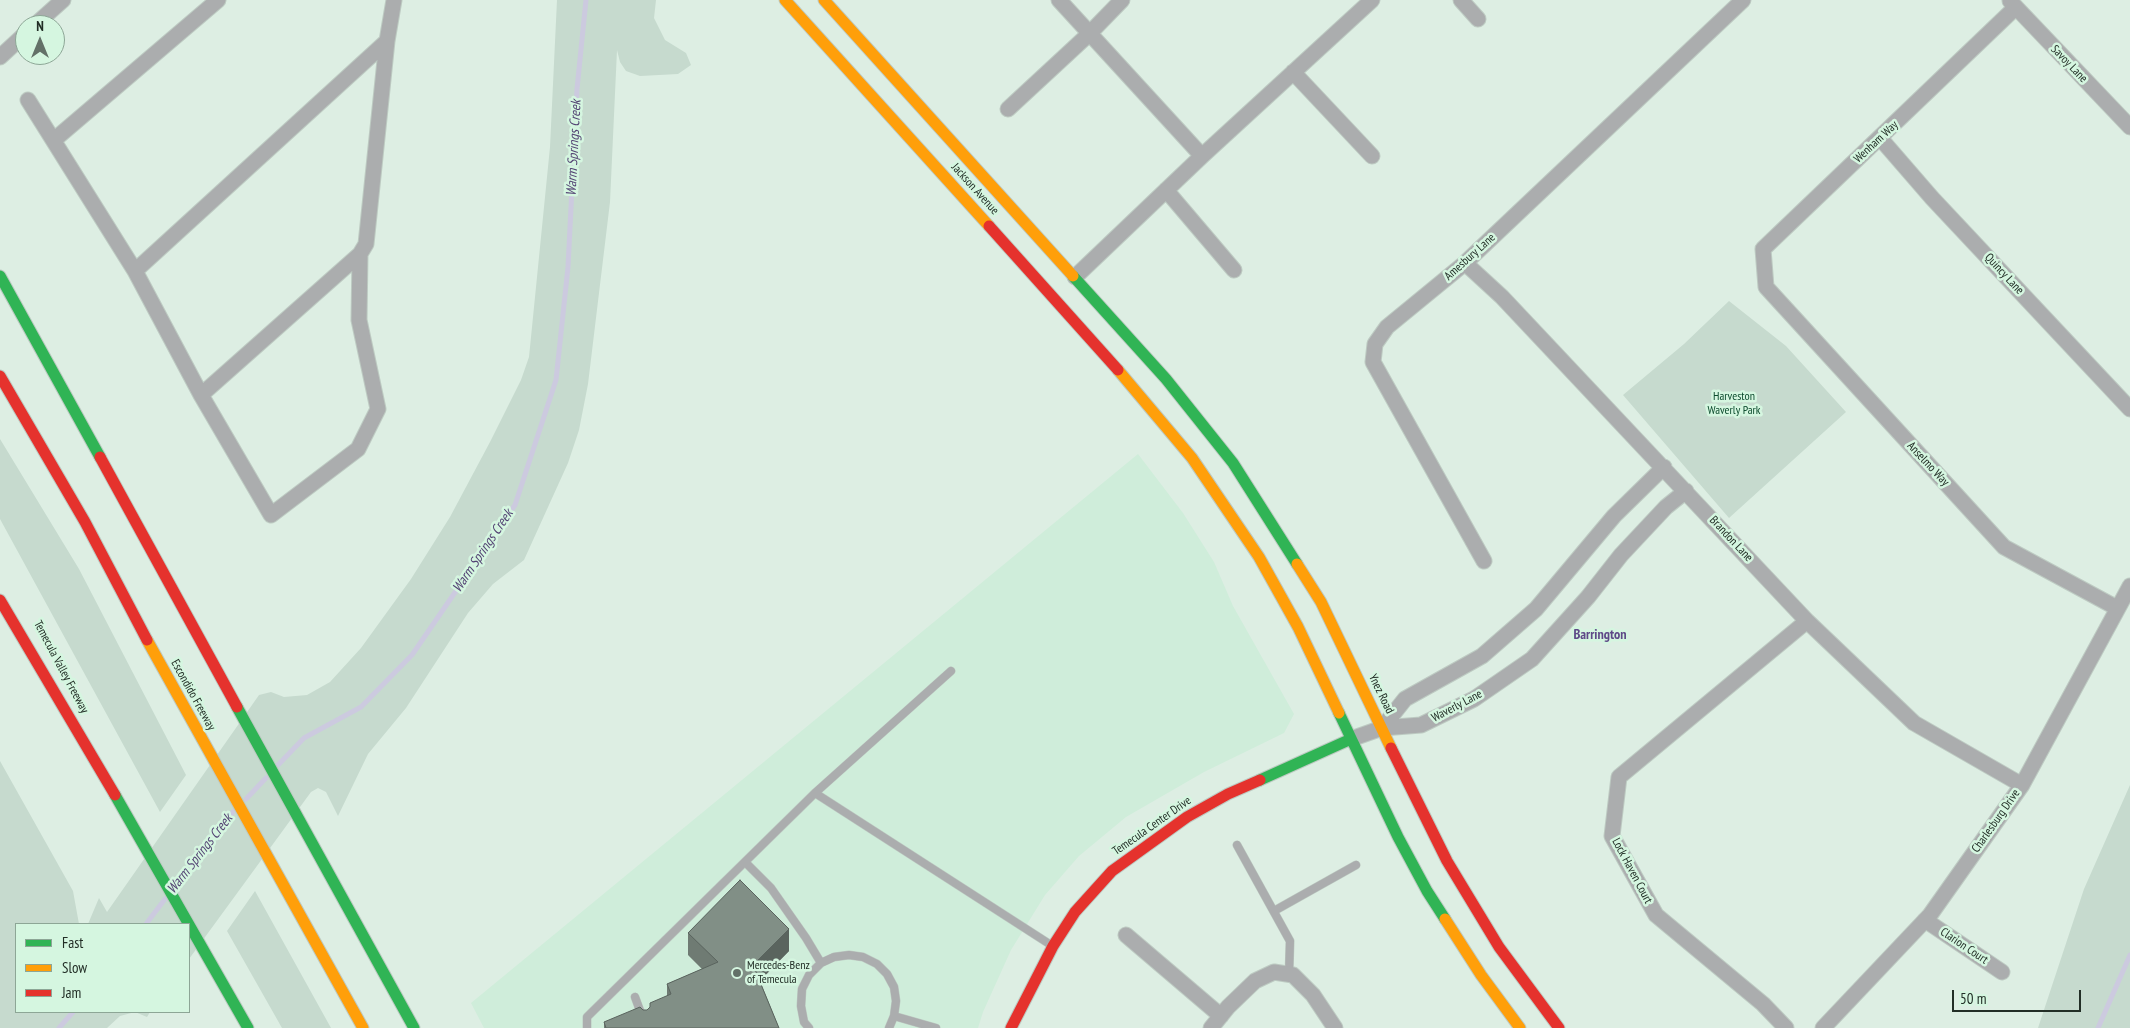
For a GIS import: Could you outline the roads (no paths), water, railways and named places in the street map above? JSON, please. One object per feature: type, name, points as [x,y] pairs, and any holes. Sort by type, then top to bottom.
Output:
[{"type":"main road","name":"Jackson Avenue","points":[[786,0],[961,172],[1075,277],[1166,379]]},
{"type":"main road","name":"Jackson Avenue","points":[[824,0],[1192,458],[1259,556],[1298,627],[1351,739]]},
{"type":"main road","points":[[0,276],[205,645],[414,1028]]},
{"type":"main road","name":"Escondido Freeway","points":[[0,376],[85,522],[168,679],[362,1028]]},
{"type":"main road","name":"Ynez Road","points":[[1166,379],[1233,463],[1297,561],[1321,602],[1402,772],[1447,861],[1499,947],[1558,1028]]},
{"type":"main road","points":[[2,596],[188,923]]},
{"type":"main road","points":[[1351,739],[1427,891],[1481,976],[1520,1028]]},
{"type":"main road","name":"Temecula Center Drive","points":[[1011,1028],[1053,946],[1075,912],[1112,871],[1187,817],[1228,794],[1351,739]]},
{"type":"main road","points":[[190,926],[248,1028]]},
{"type":"street","points":[[46,15],[63,0]]},
{"type":"street","points":[[54,140],[218,0]]},
{"type":"street","points":[[201,395],[360,254],[366,244],[387,41],[394,0]]},
{"type":"street","points":[[1058,0],[1202,156]]},
{"type":"street","points":[[1008,109],[1089,34],[1122,0]]},
{"type":"street","points":[[1075,277],[1202,156],[1372,0]]},
{"type":"street","points":[[1461,0],[1478,19]]},
{"type":"street","name":"Amesbury Lane","points":[[1484,560],[1373,362],[1375,344],[1387,327],[1465,263],[1743,0]]},
{"type":"street","name":"Savoy Lane","points":[[2012,4],[2130,127]]},
{"type":"street","name":"Wenham Way","points":[[1766,287],[1763,249],[1880,138],[2012,4]]},
{"type":"street","points":[[135,271],[387,41]]},
{"type":"street","points":[[0,57],[15,43]]},
{"type":"street","points":[[1293,72],[1372,156]]},
{"type":"street","points":[[28,100],[135,271],[201,395],[271,516],[358,449],[378,409],[359,320],[360,254]]},
{"type":"street","name":"Quincy Lane","points":[[1880,138],[1932,198],[2130,409]]},
{"type":"street","points":[[1166,190],[1234,270]]},
{"type":"street","name":"Brandon Lane","points":[[1465,263],[1502,297],[1807,621],[1914,723],[2022,784]]},
{"type":"street","name":"Anselmo Way","points":[[1766,287],[2004,547],[2117,608]]},
{"type":"street","points":[[1382,728],[1405,699],[1482,656],[1536,609],[1614,516],[1664,467]]},
{"type":"street","name":"Waverly Lane","points":[[1351,739],[1382,728],[1421,725],[1474,699],[1532,659],[1588,597],[1621,554],[1666,507],[1686,491]]},
{"type":"street","name":"Charlesburg Drive","points":[[1822,1028],[1925,920],[2022,784],[2130,586]]},
{"type":"street","name":"Lock Haven Court","points":[[1786,1028],[1763,1004],[1656,915],[1612,836],[1620,777],[1807,621]]},
{"type":"street","name":"Clarion Court","points":[[1925,920],[2002,972]]},
{"type":"street","points":[[1126,935],[1216,1022],[1255,981],[1274,972],[1293,976],[1313,995],[1335,1028]]},
{"type":"lane","points":[[587,1028],[587,1017],[815,793],[951,671]]},
{"type":"lane","points":[[815,793],[1053,946]]},
{"type":"lane","points":[[1237,845],[1290,941],[1288,975]]},
{"type":"lane","points":[[745,862],[771,888],[821,963]]},
{"type":"lane","points":[[1274,911],[1356,865]]},
{"type":"lane","points":[[809,1028],[804,1022],[800,1006],[802,989],[809,975],[821,963],[834,957],[849,955],[863,957],[876,964],[887,974],[894,987],[896,1001],[894,1016],[889,1028]]},
{"type":"lane","points":[[635,997],[646,1026]]},
{"type":"lane","points":[[894,1016],[936,1028]]},
{"type":"waterway","name":"Warm Springs Creek","points":[[278,765],[304,738],[361,707],[412,655],[515,505],[556,380],[568,267],[577,89],[586,0]]},
{"type":"waterway","name":"Warm Springs Creek","points":[[246,799],[266,778]]},
{"type":"waterway","name":"Warm Springs Creek","points":[[176,884],[218,827],[233,812]]},
{"type":"waterway","name":"Warm Springs Creek","points":[[147,923],[165,899]]},
{"type":"waterway","points":[[2098,1028],[2130,955]]},
{"type":"waterway","name":"Warm Springs Creek","points":[[59,1028],[72,1013]]},
{"type":"place","name":"Mercedes-Benz of Temecula","points":[[737,973]]},
{"type":"district","name":"Barrington","points":[[1600,635]]},
{"type":"park label","name":"Harveston Waverly Park","points":[[1734,404]]}]
